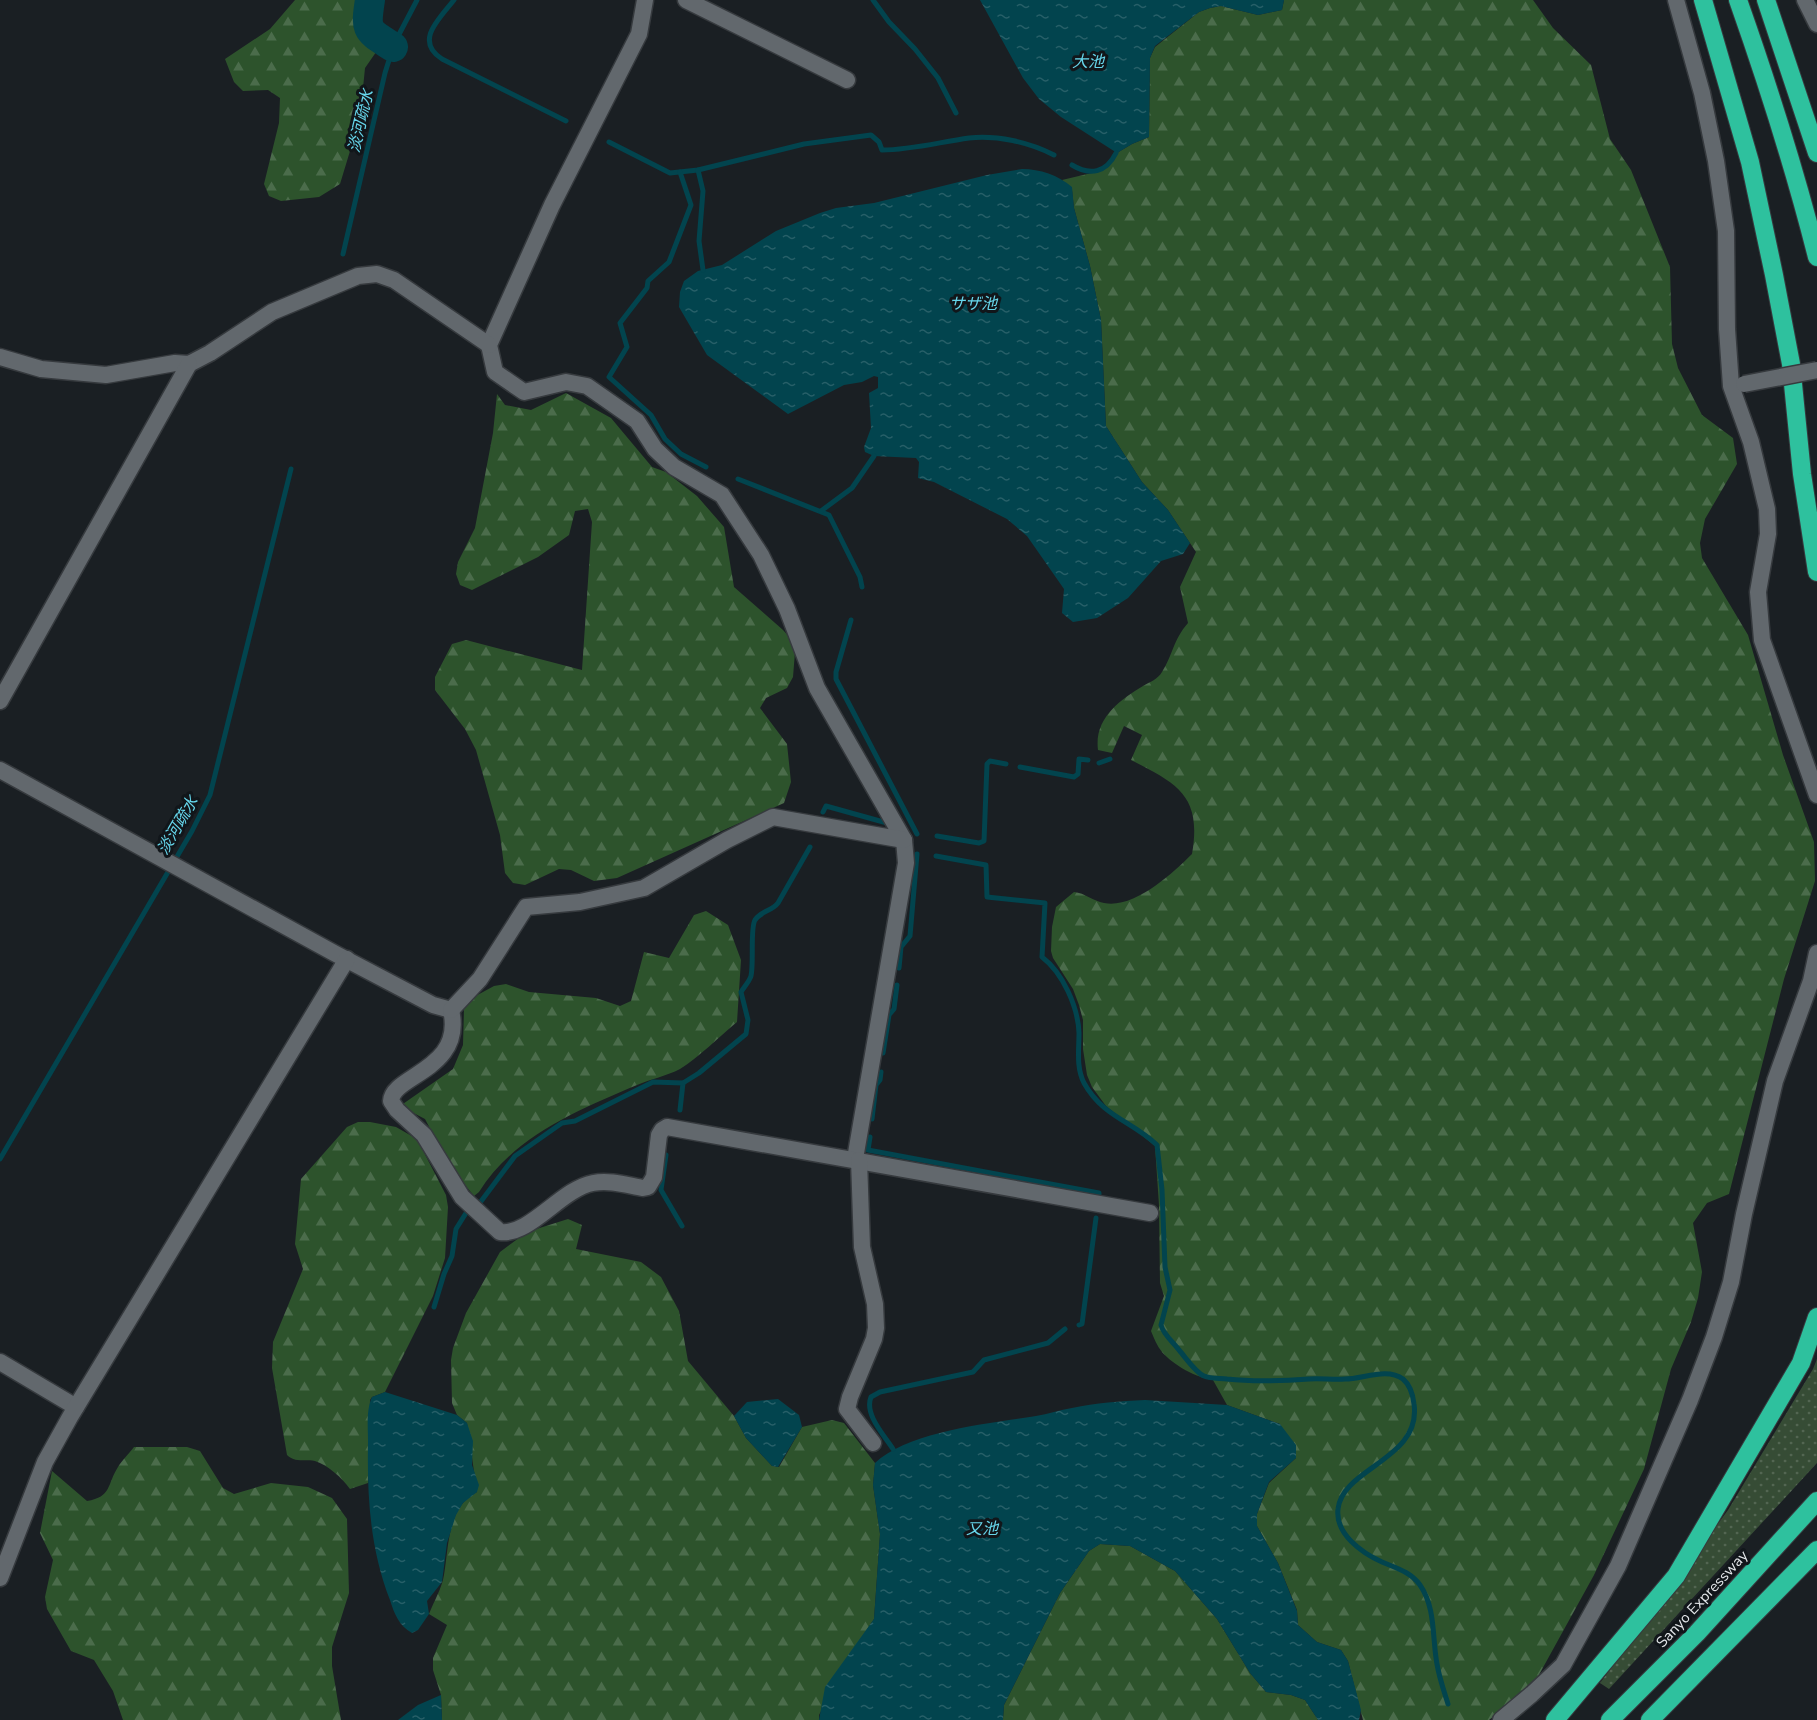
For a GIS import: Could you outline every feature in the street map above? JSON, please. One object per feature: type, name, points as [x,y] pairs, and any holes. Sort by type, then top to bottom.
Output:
[{"type":"highway","points":[[1703,0],[1750,162],[1774,275],[1791,364],[1802,474],[1817,572]]},
{"type":"highway","points":[[1738,0],[1798,179],[1817,257]]},
{"type":"highway","points":[[1768,0],[1817,121]]},
{"type":"highway","points":[[1768,0],[1817,153]]},
{"type":"highway","points":[[1555,1720],[1676,1576],[1802,1363],[1817,1317]]},
{"type":"highway","name":"Sanyo Expressway","points":[[1610,1720],[1697,1632],[1817,1501]]},
{"type":"highway","points":[[1650,1720],[1817,1550]]},
{"type":"street","points":[[645,0],[639,34],[552,205],[489,345],[495,372],[524,392],[566,382],[587,386],[637,421],[655,449],[674,467],[722,495],[761,555],[787,609],[817,688],[904,840],[906,863],[857,1160],[862,1247],[875,1304],[876,1328],[874,1339],[850,1396],[847,1409],[873,1443]]},
{"type":"street","points":[[686,0],[847,80]]},
{"type":"street","points":[[1676,0],[1702,93],[1716,161],[1726,231],[1727,329],[1767,509],[1768,534],[1758,592],[1762,640],[1817,795]]},
{"type":"street","points":[[1806,0],[1817,24]]},
{"type":"street","points":[[0,357],[41,369],[106,375],[175,363],[189,364],[210,353],[272,312],[358,276],[377,274],[394,280],[489,345]]},
{"type":"street","points":[[0,701],[189,364]]},
{"type":"street","points":[[1738,385],[1817,370]]},
{"type":"street","points":[[0,770],[346,959],[433,1005],[451,1010]]},
{"type":"street","points":[[904,840],[773,818],[726,840],[644,888],[580,902],[526,907],[480,979],[451,1010],[453,1031],[445,1051],[424,1071],[398,1088],[393,1093],[391,1101],[397,1110],[424,1135],[462,1197],[500,1232],[508,1233],[516,1230],[541,1216],[568,1192],[591,1184],[612,1182],[648,1187],[654,1177],[659,1135],[667,1127],[1150,1213]]},
{"type":"street","points":[[1501,1720],[1563,1665],[1618,1566],[1690,1400],[1714,1337],[1731,1282],[1744,1214],[1775,1081],[1811,981],[1817,952]]},
{"type":"street","points":[[0,1578],[45,1462],[346,959]]},
{"type":"street","points":[[0,1362],[76,1407]]},
{"type":"green space","points":[[295,0],[362,0],[390,32],[365,68],[360,118],[340,184],[319,197],[281,201],[269,196],[264,184],[279,123],[280,98],[268,90],[243,91],[234,82],[225,59],[270,29]]},
{"type":"green space","points":[[1284,0],[1533,0],[1553,28],[1591,65],[1610,139],[1631,170],[1670,267],[1672,344],[1678,368],[1702,415],[1733,438],[1737,464],[1705,519],[1700,543],[1702,558],[1748,635],[1783,755],[1814,842],[1815,881],[1784,979],[1729,1194],[1707,1203],[1693,1223],[1702,1272],[1698,1298],[1691,1322],[1671,1369],[1644,1469],[1594,1575],[1535,1682],[1489,1720],[1363,1720],[1348,1661],[1341,1650],[1317,1642],[1298,1625],[1297,1610],[1278,1563],[1257,1526],[1257,1514],[1269,1483],[1296,1458],[1280,1424],[1227,1405],[1213,1380],[1200,1377],[1179,1366],[1162,1352],[1156,1342],[1151,1331],[1164,1296],[1160,1283],[1159,1205],[1155,1146],[1106,1106],[1092,1087],[1087,1075],[1083,1049],[1083,1020],[1079,1005],[1073,989],[1051,951],[1056,907],[1074,892],[1104,903],[1128,901],[1163,880],[1192,854],[1194,834],[1193,818],[1183,794],[1162,777],[1131,760],[1142,735],[1124,726],[1112,753],[1098,750],[1100,728],[1104,719],[1126,697],[1160,674],[1166,666],[1179,635],[1188,623],[1180,587],[1196,552],[1168,510],[1142,482],[1106,426],[1101,320],[1090,266],[1074,208],[1072,190],[1062,180],[1100,171],[1114,160],[1117,153],[1149,137],[1150,58],[1155,47],[1199,12],[1221,6],[1258,15],[1282,10]]},
{"type":"green space","points":[[566,393],[611,418],[652,467],[666,472],[697,496],[724,527],[734,587],[791,639],[795,652],[793,677],[787,688],[766,698],[760,708],[787,744],[791,782],[784,803],[617,878],[594,881],[571,870],[559,869],[525,885],[513,883],[505,873],[500,835],[476,750],[465,729],[435,690],[435,677],[452,644],[466,640],[582,670],[592,522],[588,509],[575,511],[569,535],[538,557],[472,590],[460,585],[456,574],[458,562],[475,528],[493,433],[497,394],[505,405],[531,410]]},
{"type":"green space","points":[[706,911],[728,925],[741,960],[737,1022],[680,1069],[592,1104],[529,1140],[493,1172],[474,1196],[451,1168],[425,1119],[400,1106],[453,1069],[463,1045],[464,1009],[472,998],[494,986],[506,984],[529,992],[596,998],[620,1006],[631,1001],[644,952],[669,958],[694,915]]},
{"type":"green space","points":[[358,1122],[396,1127],[417,1139],[446,1195],[448,1207],[445,1258],[433,1296],[385,1392],[370,1400],[368,1483],[350,1489],[339,1476],[325,1466],[315,1461],[293,1459],[287,1455],[272,1368],[273,1342],[303,1269],[295,1244],[301,1179],[347,1127]]},
{"type":"green space","points":[[568,1219],[582,1225],[576,1249],[641,1262],[661,1277],[679,1311],[688,1361],[734,1416],[746,1438],[772,1466],[779,1467],[802,1427],[832,1420],[844,1423],[875,1463],[873,1485],[880,1534],[874,1619],[854,1649],[819,1715],[819,1720],[442,1720],[441,1695],[433,1670],[433,1658],[447,1625],[429,1614],[443,1580],[455,1517],[467,1499],[477,1492],[467,1423],[457,1415],[452,1403],[453,1348],[466,1313],[500,1252],[527,1232]]},
{"type":"green space","points":[[1817,1359],[1817,1463],[1609,1689],[1600,1683],[1728,1510]]},
{"type":"green space","points":[[134,1447],[187,1447],[200,1451],[223,1488],[234,1494],[271,1483],[308,1487],[332,1498],[347,1519],[349,1593],[332,1647],[332,1666],[341,1720],[123,1720],[113,1691],[94,1660],[71,1651],[47,1609],[45,1597],[53,1560],[40,1533],[52,1471],[87,1501],[95,1499],[108,1489],[120,1464]]},
{"type":"green space","points":[[1100,1544],[1130,1546],[1175,1571],[1217,1619],[1250,1673],[1266,1692],[1291,1695],[1305,1700],[1318,1720],[1003,1720],[1004,1705],[1060,1593],[1089,1551]]},
{"type":"water","name":"大池","points":[[980,0],[1284,0],[1282,10],[1258,15],[1221,6],[1210,8],[1199,12],[1155,46],[1150,58],[1149,137],[1117,153],[1061,117],[1039,99],[1023,78]]},
{"type":"water","name":"サザ池","points":[[1022,169],[1049,174],[1072,187],[1074,208],[1090,266],[1101,320],[1106,426],[1142,482],[1168,510],[1190,543],[1183,554],[1161,561],[1128,598],[1097,618],[1073,622],[1062,613],[1064,589],[1027,536],[1007,519],[934,482],[918,478],[919,462],[916,458],[874,456],[865,452],[864,447],[871,428],[869,393],[878,388],[878,377],[874,376],[862,382],[844,385],[788,414],[707,355],[679,307],[680,292],[684,281],[698,271],[722,265],[776,231],[820,213]]},
{"type":"water","points":[[385,1392],[457,1415],[467,1423],[473,1441],[472,1465],[479,1485],[477,1492],[463,1503],[456,1515],[447,1543],[442,1582],[427,1601],[429,1614],[418,1630],[412,1633],[400,1623],[393,1610],[378,1561],[371,1522],[368,1482],[368,1413],[372,1397]]},
{"type":"water","points":[[778,1399],[799,1415],[802,1427],[778,1467],[772,1466],[746,1438],[734,1416],[747,1402]]},
{"type":"water","name":"又池","points":[[1145,1400],[1227,1405],[1280,1424],[1296,1445],[1296,1458],[1269,1482],[1257,1514],[1257,1526],[1278,1563],[1297,1611],[1298,1625],[1317,1642],[1341,1650],[1348,1661],[1361,1710],[1359,1720],[1318,1720],[1305,1700],[1291,1695],[1266,1692],[1250,1673],[1217,1619],[1175,1571],[1130,1546],[1100,1544],[1089,1551],[1060,1593],[1004,1705],[1003,1720],[819,1720],[825,1687],[874,1619],[880,1534],[873,1485],[875,1463],[908,1443],[951,1430],[1090,1405]]},
{"type":"water","points":[[441,1695],[442,1720],[398,1720],[418,1705]]},
{"type":"waterway","points":[[370,0],[368,18],[370,29],[393,47]]},
{"type":"waterway","name":"淡河疏水","points":[[343,254],[385,73],[394,44],[417,0]]},
{"type":"waterway","points":[[454,0],[432,30],[430,45],[434,52],[442,59],[566,121]]},
{"type":"waterway","points":[[873,0],[938,78],[956,113]]},
{"type":"waterway","points":[[609,142],[670,173],[698,170],[804,144],[871,135],[879,142],[882,150],[969,138],[991,138],[1024,143],[1054,155]]},
{"type":"waterway","points":[[1072,165],[1085,171],[1097,171],[1107,165],[1116,153]]},
{"type":"waterway","points":[[698,170],[703,191],[699,241],[703,270]]},
{"type":"waterway","points":[[680,172],[691,205],[669,262],[648,281],[647,288],[620,323],[627,347],[609,377],[651,415],[665,439],[681,454],[706,467]]},
{"type":"waterway","points":[[821,511],[852,488],[874,456]]},
{"type":"waterway","name":"淡河疏水","points":[[0,1159],[192,831],[210,795],[291,469]]},
{"type":"waterway","points":[[738,479],[829,515],[860,577],[862,587]]},
{"type":"waterway","points":[[851,620],[836,679],[917,834]]},
{"type":"waterway","points":[[1020,767],[1074,777],[1078,774],[1079,759],[1088,760]]},
{"type":"waterway","points":[[1099,763],[1110,759]]},
{"type":"waterway","points":[[937,836],[979,843],[984,841],[987,764],[990,761],[1006,764]]},
{"type":"waterway","points":[[823,812],[826,806],[887,823]]},
{"type":"waterway","points":[[479,1204],[515,1156],[562,1123],[575,1121],[653,1082],[683,1083],[699,1073],[746,1034],[748,1020],[741,992],[751,976],[755,920],[778,903],[810,847]]},
{"type":"waterway","points":[[899,968],[901,947],[910,936],[917,854]]},
{"type":"waterway","points":[[936,856],[986,865],[987,897],[1045,903],[1042,957],[1063,981],[1076,1012],[1081,1077],[1100,1104],[1157,1145],[1162,1190],[1165,1267],[1170,1290],[1161,1325],[1166,1335],[1194,1368],[1207,1377],[1248,1381],[1352,1379],[1375,1374],[1390,1374],[1403,1379],[1408,1384],[1414,1404],[1413,1423],[1406,1438],[1395,1451],[1353,1483],[1343,1495],[1338,1509],[1338,1518],[1345,1534],[1358,1548],[1398,1568],[1420,1585],[1429,1603],[1435,1654],[1448,1704]]},
{"type":"waterway","points":[[883,1053],[889,1015],[894,1009],[897,985]]},
{"type":"waterway","points":[[872,1119],[876,1085],[880,1080],[881,1072]]},
{"type":"waterway","points":[[680,1110],[683,1083]]},
{"type":"waterway","points":[[870,1137],[868,1150],[1099,1194]]},
{"type":"waterway","points":[[666,1155],[661,1190],[682,1226]]},
{"type":"waterway","points":[[434,1307],[452,1256],[456,1229],[466,1213]]},
{"type":"waterway","points":[[1079,1325],[1082,1324],[1096,1218]]},
{"type":"waterway","points":[[893,1449],[880,1431],[870,1410],[871,1397],[880,1392],[973,1372],[984,1360],[1048,1343],[1065,1329]]}]
